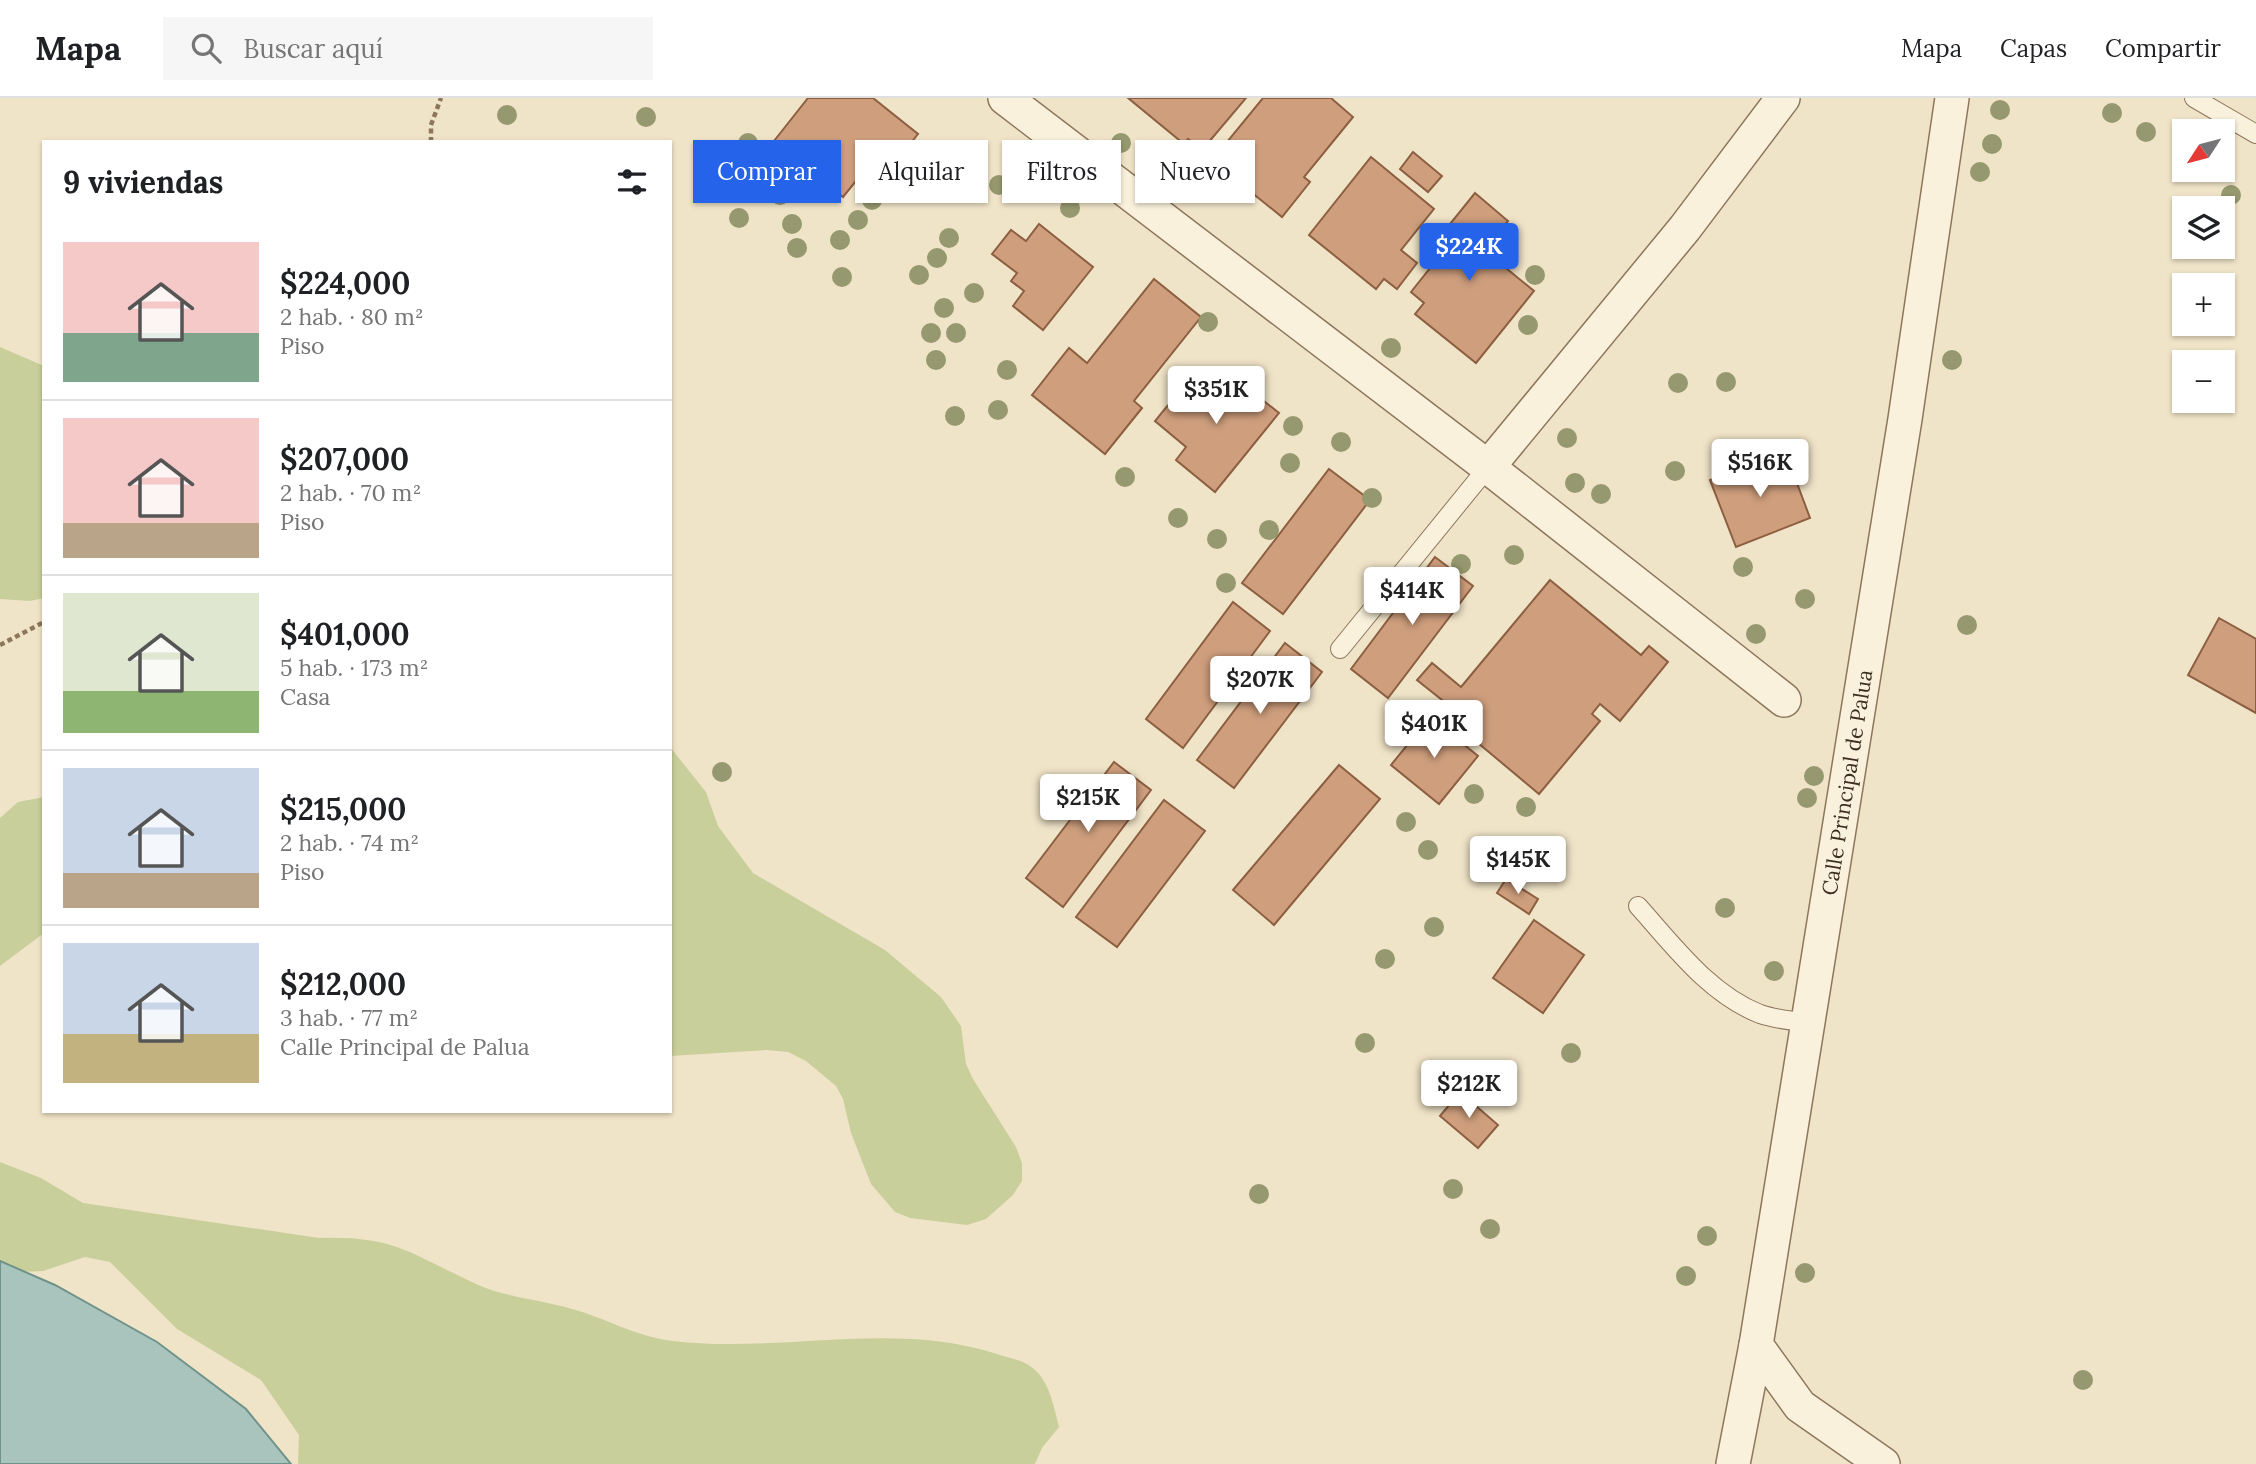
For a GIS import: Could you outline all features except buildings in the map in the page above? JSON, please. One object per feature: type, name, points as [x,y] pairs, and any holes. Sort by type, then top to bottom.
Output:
[{"type":"street","points":[[1005,98],[1488,467],[1784,700]]},
{"type":"street","points":[[1488,467],[1685,228],[1783,98]]},
{"type":"street","name":"Calle Principal de Palua","points":[[1733,1464],[1756,1345],[1905,419],[1952,98]]},
{"type":"street","points":[[1756,1345],[1800,1406],[1883,1464]]},
{"type":"lane","points":[[2194,98],[2256,134]]},
{"type":"lane","points":[[1340,649],[1488,467]]},
{"type":"lane","points":[[1638,906],[1695,970],[1732,997],[1760,1014],[1808,1023]]},
{"type":"path","points":[[431,140],[431,125],[441,98]]},
{"type":"path","points":[[0,645],[42,623]]},
{"type":"green space","points":[[0,347],[42,365],[42,598],[30,601],[0,599]]},
{"type":"green space","points":[[672,750],[706,792],[718,826],[753,873],[885,950],[941,997],[961,1026],[966,1064],[973,1079],[1016,1147],[1022,1163],[1022,1181],[1013,1195],[986,1219],[967,1225],[910,1218],[895,1212],[871,1184],[851,1133],[843,1099],[836,1086],[806,1061],[788,1052],[767,1050],[672,1056]]},
{"type":"green space","points":[[42,797],[42,934],[0,966],[0,818],[18,802]]},
{"type":"green space","points":[[0,1162],[41,1178],[83,1203],[319,1238],[384,1243],[417,1255],[485,1288],[572,1309],[659,1339],[714,1344],[755,1344],[879,1338],[920,1339],[960,1345],[1019,1361],[1036,1371],[1050,1394],[1059,1427],[1042,1448],[1035,1464],[298,1464],[299,1435],[261,1380],[177,1329],[110,1262],[85,1257],[43,1271],[0,1273]]},
{"type":"water","points":[[0,1261],[55,1285],[157,1342],[246,1409],[291,1464],[0,1464]]}]
